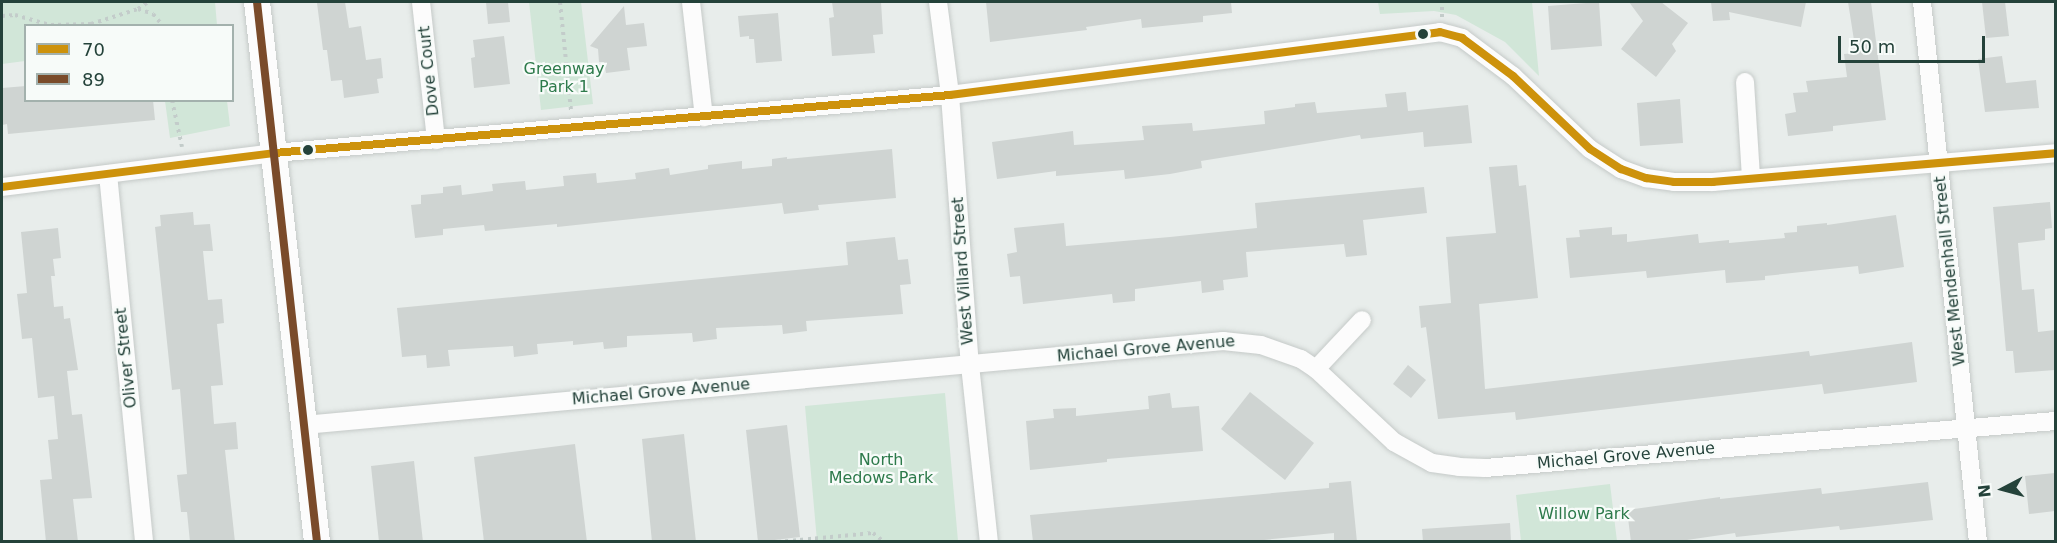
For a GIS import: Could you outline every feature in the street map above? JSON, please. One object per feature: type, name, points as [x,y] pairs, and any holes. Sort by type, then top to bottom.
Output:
[{"type":"main road","points":[[257,2],[317,542]]},
{"type":"street","name":"Dove Court","points":[[421,2],[436,140]]},
{"type":"street","points":[[691,2],[704,117]]},
{"type":"street","name":"West Villard Street","points":[[938,2],[950,95],[970,365],[989,542]]},
{"type":"street","name":"West Mendenhall Street","points":[[1922,2],[1978,542]]},
{"type":"street","points":[[2,187],[274,153],[950,95],[1440,32],[1462,38],[1513,76],[1590,149],[1621,169],[1646,178],[1674,182],[1939,164],[2055,153]]},
{"type":"street","points":[[1745,82],[1751,177]]},
{"type":"street","name":"Oliver Street","points":[[108,174],[144,542]]},
{"type":"street","points":[[1316,369],[1362,320]]},
{"type":"street","name":"Michael Grove Avenue","points":[[304,425],[1223,341],[1261,345],[1301,359],[1316,369],[1394,442],[1432,463],[1459,467],[1485,468],[2055,421]]},
{"type":"path","points":[[91,24],[138,9],[148,2]]},
{"type":"path","points":[[560,2],[573,129]]},
{"type":"path","points":[[138,9],[153,14],[161,24]]},
{"type":"path","points":[[2,16],[15,15],[47,24]]},
{"type":"path","points":[[172,102],[186,164]]},
{"type":"path","points":[[778,542],[873,533],[884,542]]},
{"type":"path","points":[[840,542],[848,535]]},
{"type":"green space","points":[[2,2],[215,2],[217,24],[24,24],[24,61],[2,64]]},
{"type":"green space","name":"Greenway Park 1","points":[[529,2],[581,2],[593,104],[541,110]]},
{"type":"green space","points":[[1378,2],[1532,2],[1539,76],[1505,42],[1456,15],[1434,11],[1380,14]]},
{"type":"green space","points":[[165,102],[227,102],[230,126],[170,138]]},
{"type":"green space","name":"North Medows Park","points":[[945,393],[958,541],[817,541],[805,406]]},
{"type":"green space","name":"Willow Park","points":[[1610,484],[1617,541],[1521,541],[1516,495]]},
{"type":"building","points":[[345,2],[349,28],[361,26],[366,60],[381,58],[383,78],[377,79],[379,93],[344,98],[342,80],[331,81],[327,50],[323,50],[317,3]]},
{"type":"building","points":[[486,2],[508,2],[510,22],[488,24]]},
{"type":"building","points":[[832,2],[881,2],[883,34],[873,35],[875,53],[832,56],[829,18],[834,17]]},
{"type":"building","points":[[986,2],[1231,2],[1232,13],[1203,16],[1203,22],[1142,28],[1141,19],[1086,27],[1087,30],[990,42]]},
{"type":"building","points":[[1599,2],[1602,46],[1551,50],[1548,6]]},
{"type":"building","points":[[1629,2],[1661,2],[1688,23],[1672,44],[1676,51],[1656,77],[1621,49],[1643,21]]},
{"type":"building","points":[[1711,2],[1806,2],[1801,27],[1729,12],[1730,20],[1713,21]]},
{"type":"building","points":[[1848,2],[1871,2],[1886,120],[1833,126],[1833,131],[1788,136],[1785,114],[1796,112],[1793,93],[1808,92],[1806,81],[1847,77],[1844,54],[1856,53]]},
{"type":"building","points":[[1982,2],[2005,2],[2009,36],[1986,38]]},
{"type":"building","points":[[624,6],[626,25],[644,23],[647,46],[627,48],[630,70],[606,73],[604,62],[599,62],[598,49],[590,46]]},
{"type":"building","points":[[778,13],[782,61],[756,63],[754,39],[749,39],[749,36],[740,37],[738,16]]},
{"type":"building","points":[[504,36],[510,84],[474,88],[471,58],[475,57],[473,40]]},
{"type":"building","points":[[2002,56],[2006,83],[2036,80],[2039,108],[1985,112],[1978,59]]},
{"type":"building","points":[[24,86],[24,102],[153,102],[155,120],[8,134],[7,124],[2,125],[2,88]]},
{"type":"building","points":[[1406,92],[1408,111],[1468,105],[1472,143],[1424,147],[1423,132],[1361,139],[1360,135],[1201,161],[1202,168],[1170,174],[1125,179],[1124,170],[1056,176],[1056,171],[997,179],[992,142],[1073,131],[1074,145],[1144,140],[1142,126],[1192,123],[1193,131],[1265,124],[1264,111],[1315,102],[1317,113],[1387,107],[1385,94]]},
{"type":"building","points":[[1680,99],[1683,143],[1640,146],[1637,103]]},
{"type":"building","points":[[892,149],[896,198],[818,205],[819,210],[784,214],[782,203],[557,227],[557,224],[485,231],[484,225],[443,229],[443,235],[415,238],[411,205],[421,204],[421,195],[443,193],[443,187],[461,185],[462,195],[493,191],[492,184],[525,181],[526,190],[564,186],[563,176],[596,173],[597,183],[636,179],[635,173],[669,168],[670,175],[708,169],[708,165],[742,161],[742,169],[772,166],[772,159],[787,157],[787,159]]},
{"type":"building","points":[[1517,165],[1519,186],[1526,185],[1538,298],[1479,304],[1485,389],[1809,351],[1810,356],[1912,342],[1917,382],[1824,394],[1822,384],[1516,420],[1515,412],[1438,419],[1426,327],[1421,328],[1419,306],[1451,303],[1446,237],[1496,233],[1489,167]]},
{"type":"building","points":[[1424,187],[1427,213],[1363,220],[1367,255],[1346,257],[1344,244],[1246,252],[1248,277],[1223,280],[1224,290],[1202,293],[1201,281],[1135,289],[1135,301],[1113,303],[1112,294],[1023,304],[1020,276],[1010,277],[1007,254],[1017,252],[1014,228],[1064,223],[1066,246],[1170,237],[1257,228],[1255,203]]},
{"type":"building","points":[[2050,202],[2052,228],[2045,229],[2045,240],[2018,243],[2022,290],[2034,289],[2038,332],[2055,330],[2055,370],[2015,373],[2013,351],[2006,351],[1993,207]]},
{"type":"building","points":[[193,212],[194,225],[210,224],[213,251],[203,251],[208,300],[222,299],[224,323],[217,324],[223,385],[211,386],[214,424],[236,422],[238,449],[225,450],[235,542],[190,542],[187,512],[181,512],[177,475],[187,474],[180,389],[172,390],[155,227],[161,226],[160,215]]},
{"type":"building","points":[[1896,215],[1904,267],[1859,274],[1858,266],[1765,276],[1765,280],[1726,283],[1725,270],[1647,278],[1646,271],[1570,278],[1566,238],[1580,237],[1579,230],[1612,227],[1612,235],[1627,234],[1627,242],[1698,234],[1699,243],[1729,240],[1729,243],[1785,238],[1784,233],[1797,232],[1797,226],[1827,223],[1827,225]]},
{"type":"building","points":[[58,228],[61,258],[53,259],[55,276],[51,276],[54,307],[63,306],[64,319],[70,318],[78,370],[67,371],[72,415],[82,414],[92,498],[73,499],[78,542],[46,542],[40,480],[52,479],[48,440],[58,439],[54,396],[38,398],[32,338],[22,339],[17,294],[27,293],[21,232]]},
{"type":"building","points":[[895,237],[898,260],[908,259],[911,284],[900,285],[903,314],[806,321],[807,331],[783,334],[782,325],[716,328],[717,339],[693,342],[692,333],[627,336],[627,347],[604,349],[603,342],[573,345],[573,341],[537,344],[538,354],[514,357],[513,346],[448,350],[450,366],[427,368],[426,355],[402,357],[397,308],[848,265],[846,242]]},
{"type":"building","points":[[1408,365],[1426,380],[1411,398],[1393,384]]},
{"type":"building","points":[[1250,392],[1314,443],[1285,480],[1221,429]]},
{"type":"building","points":[[1170,393],[1172,408],[1199,406],[1203,451],[1107,459],[1107,462],[1030,470],[1026,421],[1054,418],[1053,409],[1076,408],[1076,416],[1149,409],[1148,396]]},
{"type":"building","points":[[787,425],[800,537],[758,542],[746,430]]},
{"type":"building","points":[[684,434],[696,542],[652,542],[642,439]]},
{"type":"building","points":[[575,444],[587,542],[484,542],[474,457]]},
{"type":"building","points":[[414,461],[423,542],[379,542],[371,466]]},
{"type":"building","points":[[2055,473],[2055,511],[2029,514],[2025,476]]},
{"type":"building","points":[[1351,481],[1357,542],[1334,542],[1334,533],[1243,542],[1033,542],[1030,515],[1329,488],[1329,483]]},
{"type":"building","points":[[1928,482],[1933,520],[1840,530],[1839,526],[1736,537],[1735,533],[1673,542],[1631,542],[1627,510],[1720,497],[1720,499],[1821,488],[1822,494]]},
{"type":"building","points":[[1510,523],[1511,542],[1423,542],[1422,529]]},
{"type":"transit line","name":"89","points":[[257,2],[317,542]]},
{"type":"transit line","name":"70","points":[[2,187],[274,153],[950,95],[1440,32],[1462,38],[1513,76],[1590,149],[1621,169],[1646,178],[1674,182],[1713,182],[2056,153]]}]
